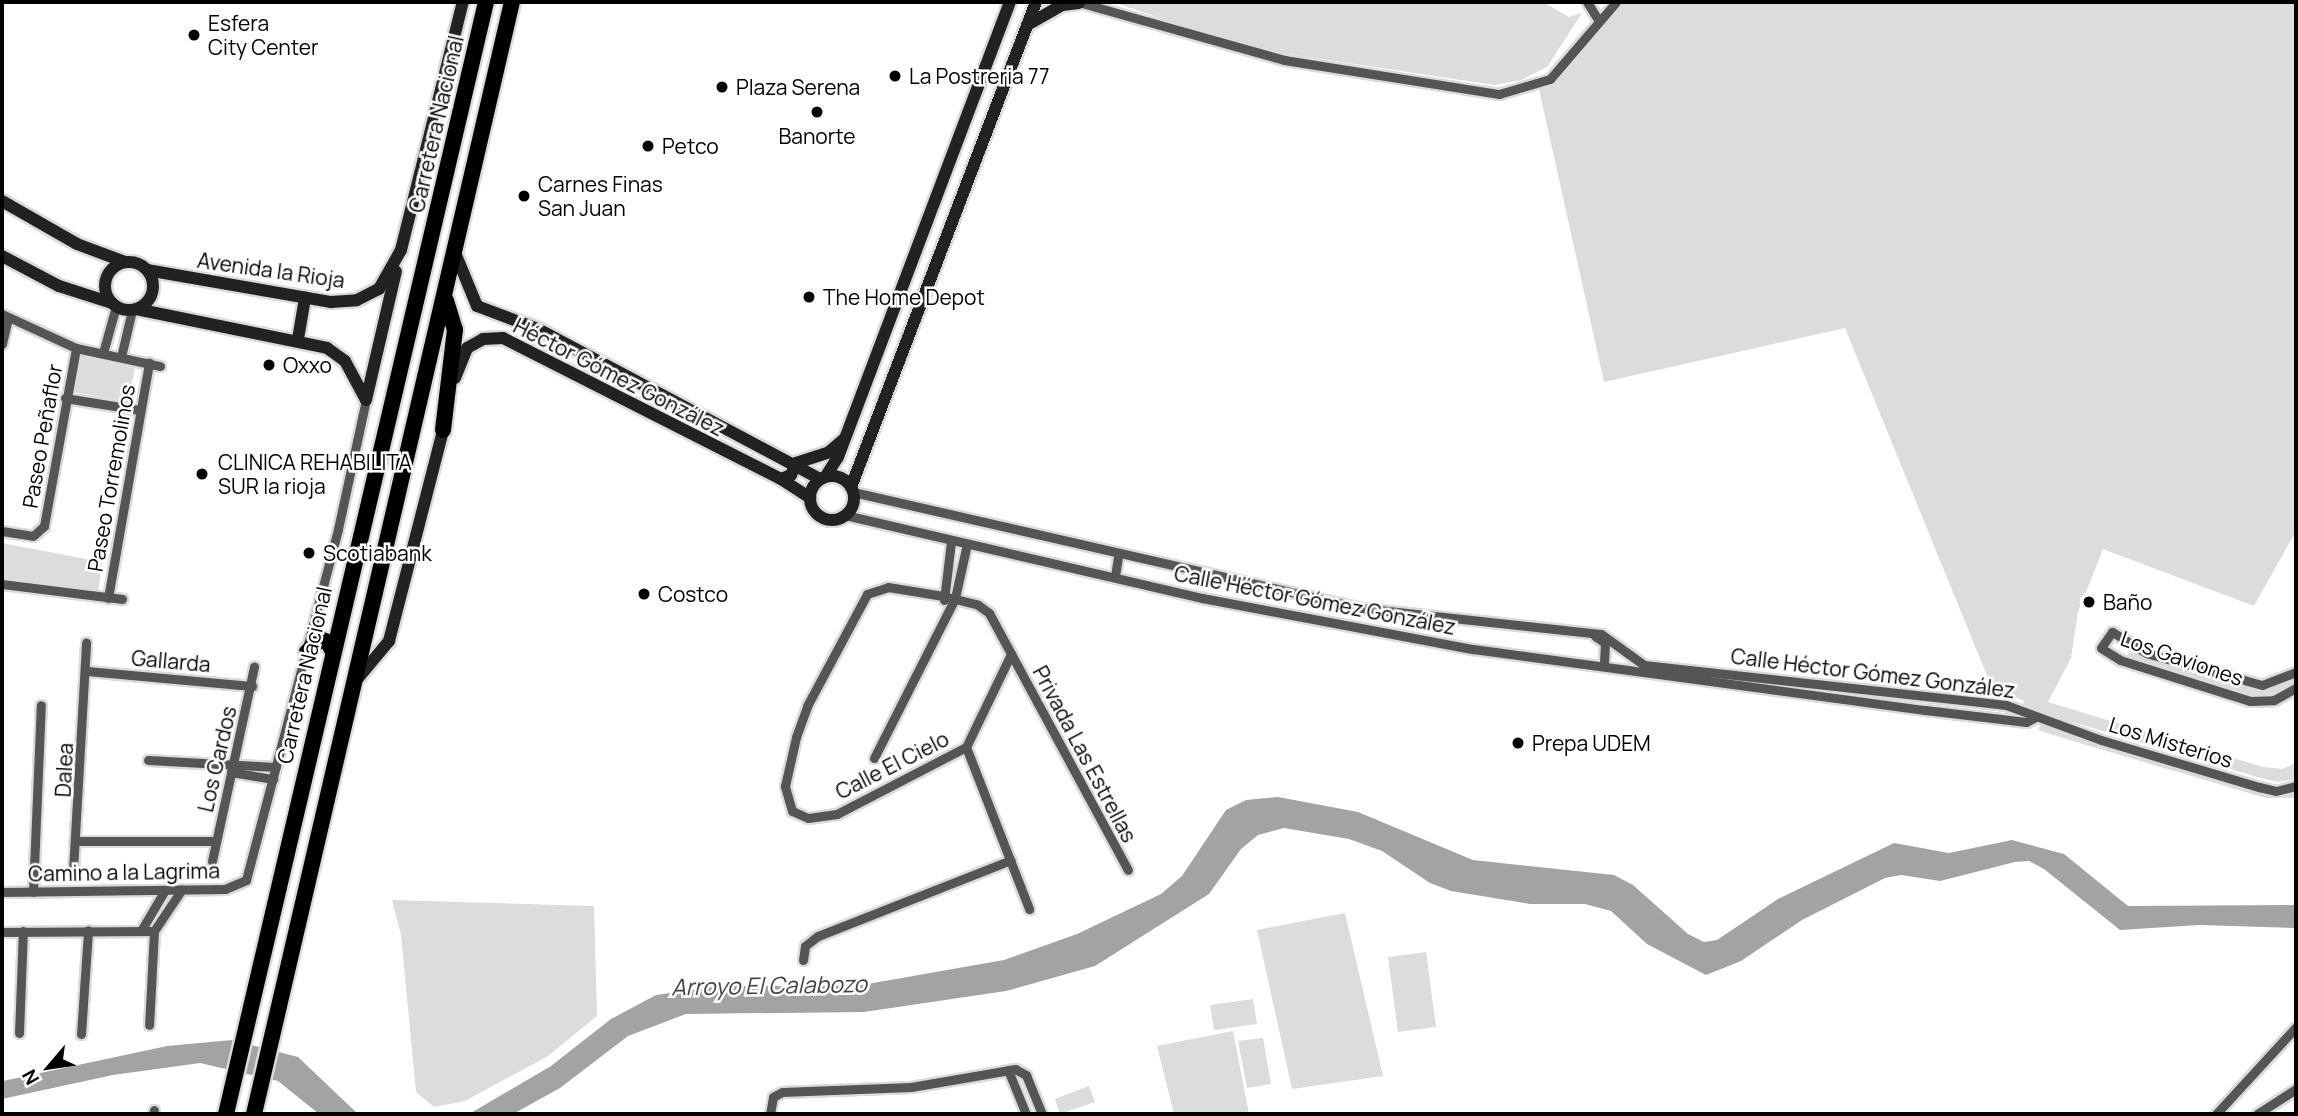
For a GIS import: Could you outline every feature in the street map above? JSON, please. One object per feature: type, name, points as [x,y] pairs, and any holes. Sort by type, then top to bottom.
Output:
[{"type":"highway","name":"Carretera Nacional","points":[[225,1110],[486,2]]},
{"type":"highway","points":[[254,1114],[446,300],[512,2]]},
{"type":"highway","points":[[505,31],[520,2]]},
{"type":"highway","points":[[443,430],[455,330],[446,300]]},
{"type":"highway","points":[[307,652],[320,639],[328,642],[332,650]]},
{"type":"street","name":"Avenida la Rioja","points":[[147,270],[331,302],[366,297],[388,279],[401,250],[463,2]]},
{"type":"street","points":[[1007,2],[1004,17],[846,437],[810,498],[820,517],[834,520],[845,515],[852,489],[1036,2]]},
{"type":"street","points":[[1027,25],[1051,9],[1079,2],[1112,9],[1284,60],[1499,94],[1550,79],[1616,2]]},
{"type":"street","points":[[1097,2],[1112,9]]},
{"type":"street","points":[[1587,2],[1599,21]]},
{"type":"street","points":[[2,201],[77,244],[147,270],[152,292],[134,309],[121,357]]},
{"type":"street","points":[[366,400],[401,250]]},
{"type":"street","points":[[2,256],[59,286],[114,304],[298,339],[327,348],[345,361],[366,400]]},
{"type":"street","name":"Héctor Gómez González","points":[[456,256],[477,306],[538,329],[823,478]]},
{"type":"street","points":[[103,353],[114,304],[105,290],[107,275],[125,262]]},
{"type":"street","points":[[298,339],[306,298]]},
{"type":"street","points":[[2,344],[5,316],[76,348],[160,366]]},
{"type":"street","name":"Héctor Gómez González","points":[[354,683],[389,641],[463,355],[483,338],[503,338],[781,479],[810,498]]},
{"type":"street","name":"Paseo Peñaflor","points":[[2,531],[33,536],[42,531],[76,348]]},
{"type":"street","name":"Paseo Torremolinos","points":[[108,598],[149,363]]},
{"type":"street","points":[[65,398],[139,410]]},
{"type":"street","name":"Camino a la Lagrima","points":[[2,892],[225,889],[246,880],[352,475],[366,400]]},
{"type":"street","points":[[781,479],[791,475],[796,463],[829,452],[846,437]]},
{"type":"street","points":[[823,478],[840,478],[852,489]]},
{"type":"street","name":"Calle Héctor Gómez González","points":[[852,489],[1118,556],[1361,608],[1607,636],[1644,669],[1943,697],[2006,705],[2036,718]]},
{"type":"street","name":"Calle Héctor Gómez González","points":[[845,515],[951,541],[1367,631],[1473,649],[1604,663],[1941,711],[2026,722],[2036,718]]},
{"type":"street","points":[[946,609],[943,596],[951,541]]},
{"type":"street","points":[[874,758],[946,609],[955,598],[967,544]]},
{"type":"street","points":[[1115,576],[1118,556]]},
{"type":"street","points":[[947,573],[959,575]]},
{"type":"street","points":[[2,584],[122,599]]},
{"type":"street","name":"Calle El Cielo","points":[[881,586],[943,596],[984,608],[1011,654],[966,747],[837,814],[799,817],[785,794],[796,737],[807,706],[867,594],[881,586]]},
{"type":"street","name":"Los Gaviones","points":[[2296,672],[2262,685],[2146,653],[2112,632],[2101,648],[2120,660],[2250,701],[2274,700],[2296,688]]},
{"type":"street","points":[[1589,634],[1605,643],[1604,663]]},
{"type":"street","name":"Dalea","points":[[73,870],[77,841],[86,642]]},
{"type":"street","name":"Privada Las Estrellas","points":[[1011,654],[1128,870]]},
{"type":"street","name":"Los Cardos","points":[[212,861],[236,762],[254,666]]},
{"type":"street","name":"Gallarda","points":[[86,671],[252,686]]},
{"type":"street","points":[[1941,711],[1943,697]]},
{"type":"street","points":[[33,892],[41,705]]},
{"type":"street","name":"Los Misterios","points":[[2036,718],[2259,787],[2276,791],[2295,788]]},
{"type":"street","points":[[966,747],[1029,909]]},
{"type":"street","points":[[148,760],[225,765],[236,762],[276,767]]},
{"type":"street","points":[[225,765],[233,775],[273,779]]},
{"type":"street","points":[[77,841],[215,841]]},
{"type":"street","points":[[803,960],[805,946],[818,936],[1011,860]]},
{"type":"street","points":[[149,1026],[154,931],[182,889]]},
{"type":"street","points":[[142,929],[165,890]]},
{"type":"street","points":[[81,1034],[88,930]]},
{"type":"street","points":[[19,1033],[23,931]]},
{"type":"street","points":[[2,932],[154,931]]},
{"type":"street","points":[[2216,1114],[2296,1027]]},
{"type":"street","points":[[1008,1070],[1026,1114]]},
{"type":"street","points":[[770,1114],[773,1097],[782,1092],[911,1087],[1008,1070],[1024,1072],[1042,1114]]},
{"type":"street","points":[[2257,1114],[2296,1089]]},
{"type":"shaded area","points":[[1113,2],[1543,2],[1569,17],[1582,13],[1547,67],[1521,80],[1494,85],[1248,48]]},
{"type":"shaded area","points":[[1616,2],[2296,2],[2296,531],[2254,606],[2103,549],[2078,612],[2071,658],[2048,702],[2263,767],[2282,769],[2296,763],[2296,779],[2278,782],[2257,777],[2022,707],[2024,701],[2010,695],[2008,702],[1995,695],[1845,328],[1604,382],[1538,85]]},
{"type":"shaded area","points":[[79,356],[135,368],[128,402],[73,392]]},
{"type":"shaded area","points":[[2,543],[102,562],[98,593],[2,580]]},
{"type":"shaded area","points":[[2129,652],[2257,691],[2296,677],[2296,684],[2276,694],[2254,697],[2151,667],[2126,657]]},
{"type":"shaded area","points":[[2040,725],[2276,795],[2296,794],[2296,798],[2266,798],[2038,730]]},
{"type":"shaded area","points":[[1278,797],[1358,812],[1473,860],[1614,875],[1633,885],[1688,934],[1704,942],[1717,940],[1778,899],[1894,843],[1949,853],[2012,840],[2064,854],[2128,906],[2296,905],[2296,928],[2199,925],[2120,930],[2044,869],[2029,861],[2015,862],[1940,881],[1901,875],[1885,878],[1802,920],[1741,961],[1706,975],[1647,944],[1611,911],[1585,904],[1530,904],[1451,891],[1430,883],[1382,851],[1349,839],[1284,828],[1258,835],[1241,849],[1209,894],[1095,966],[1006,991],[864,1012],[686,1014],[628,1036],[560,1088],[513,1114],[469,1114],[551,1066],[611,1019],[656,995],[720,986],[856,986],[1004,960],[1077,934],[1161,894],[1182,876],[1226,810],[1246,800]]},
{"type":"shaded area","points":[[392,900],[594,906],[597,1016],[548,1056],[465,1101],[434,1107],[416,1092],[401,935]]},
{"type":"shaded area","points":[[1345,913],[1383,1076],[1292,1089],[1257,930]]},
{"type":"shaded area","points":[[1426,952],[1436,1027],[1398,1032],[1388,957]]},
{"type":"shaded area","points":[[1253,999],[1257,1024],[1214,1030],[1210,1005]]},
{"type":"shaded area","points":[[1233,1031],[1249,1114],[1174,1114],[1157,1046]]},
{"type":"shaded area","points":[[1263,1038],[1271,1084],[1247,1088],[1238,1041]]},
{"type":"shaded area","points":[[232,1040],[298,1057],[358,1114],[319,1114],[278,1081],[200,1063],[113,1075],[2,1099],[3,1081],[167,1046]]},
{"type":"shaded area","points":[[1089,1086],[1095,1102],[1060,1114],[1055,1099]]},
{"type":"place","name":"Esfera City Center","points":[[194,35]]},
{"type":"place","name":"La Postreria 77","points":[[895,76]]},
{"type":"place","name":"Plaza Serena","points":[[722,87]]},
{"type":"place","name":"Banorte","points":[[817,112]]},
{"type":"place","name":"Petco","points":[[648,146]]},
{"type":"place","name":"Carnes Finas San Juan","points":[[524,196]]},
{"type":"place","name":"The Home Depot","points":[[809,297]]},
{"type":"place","name":"Oxxo","points":[[269,365]]},
{"type":"place","name":"CLINICA REHABILITA SUR la rioja","points":[[202,474]]},
{"type":"place","name":"Scotiabank","points":[[309,553]]},
{"type":"place","name":"Costco","points":[[644,594]]},
{"type":"place","name":"Baño","points":[[2089,602]]},
{"type":"place","name":"Prepa UDEM","points":[[1518,743]]},
{"type":"water label","name":"Arroyo El Calabozo","points":[[769,985]]}]
